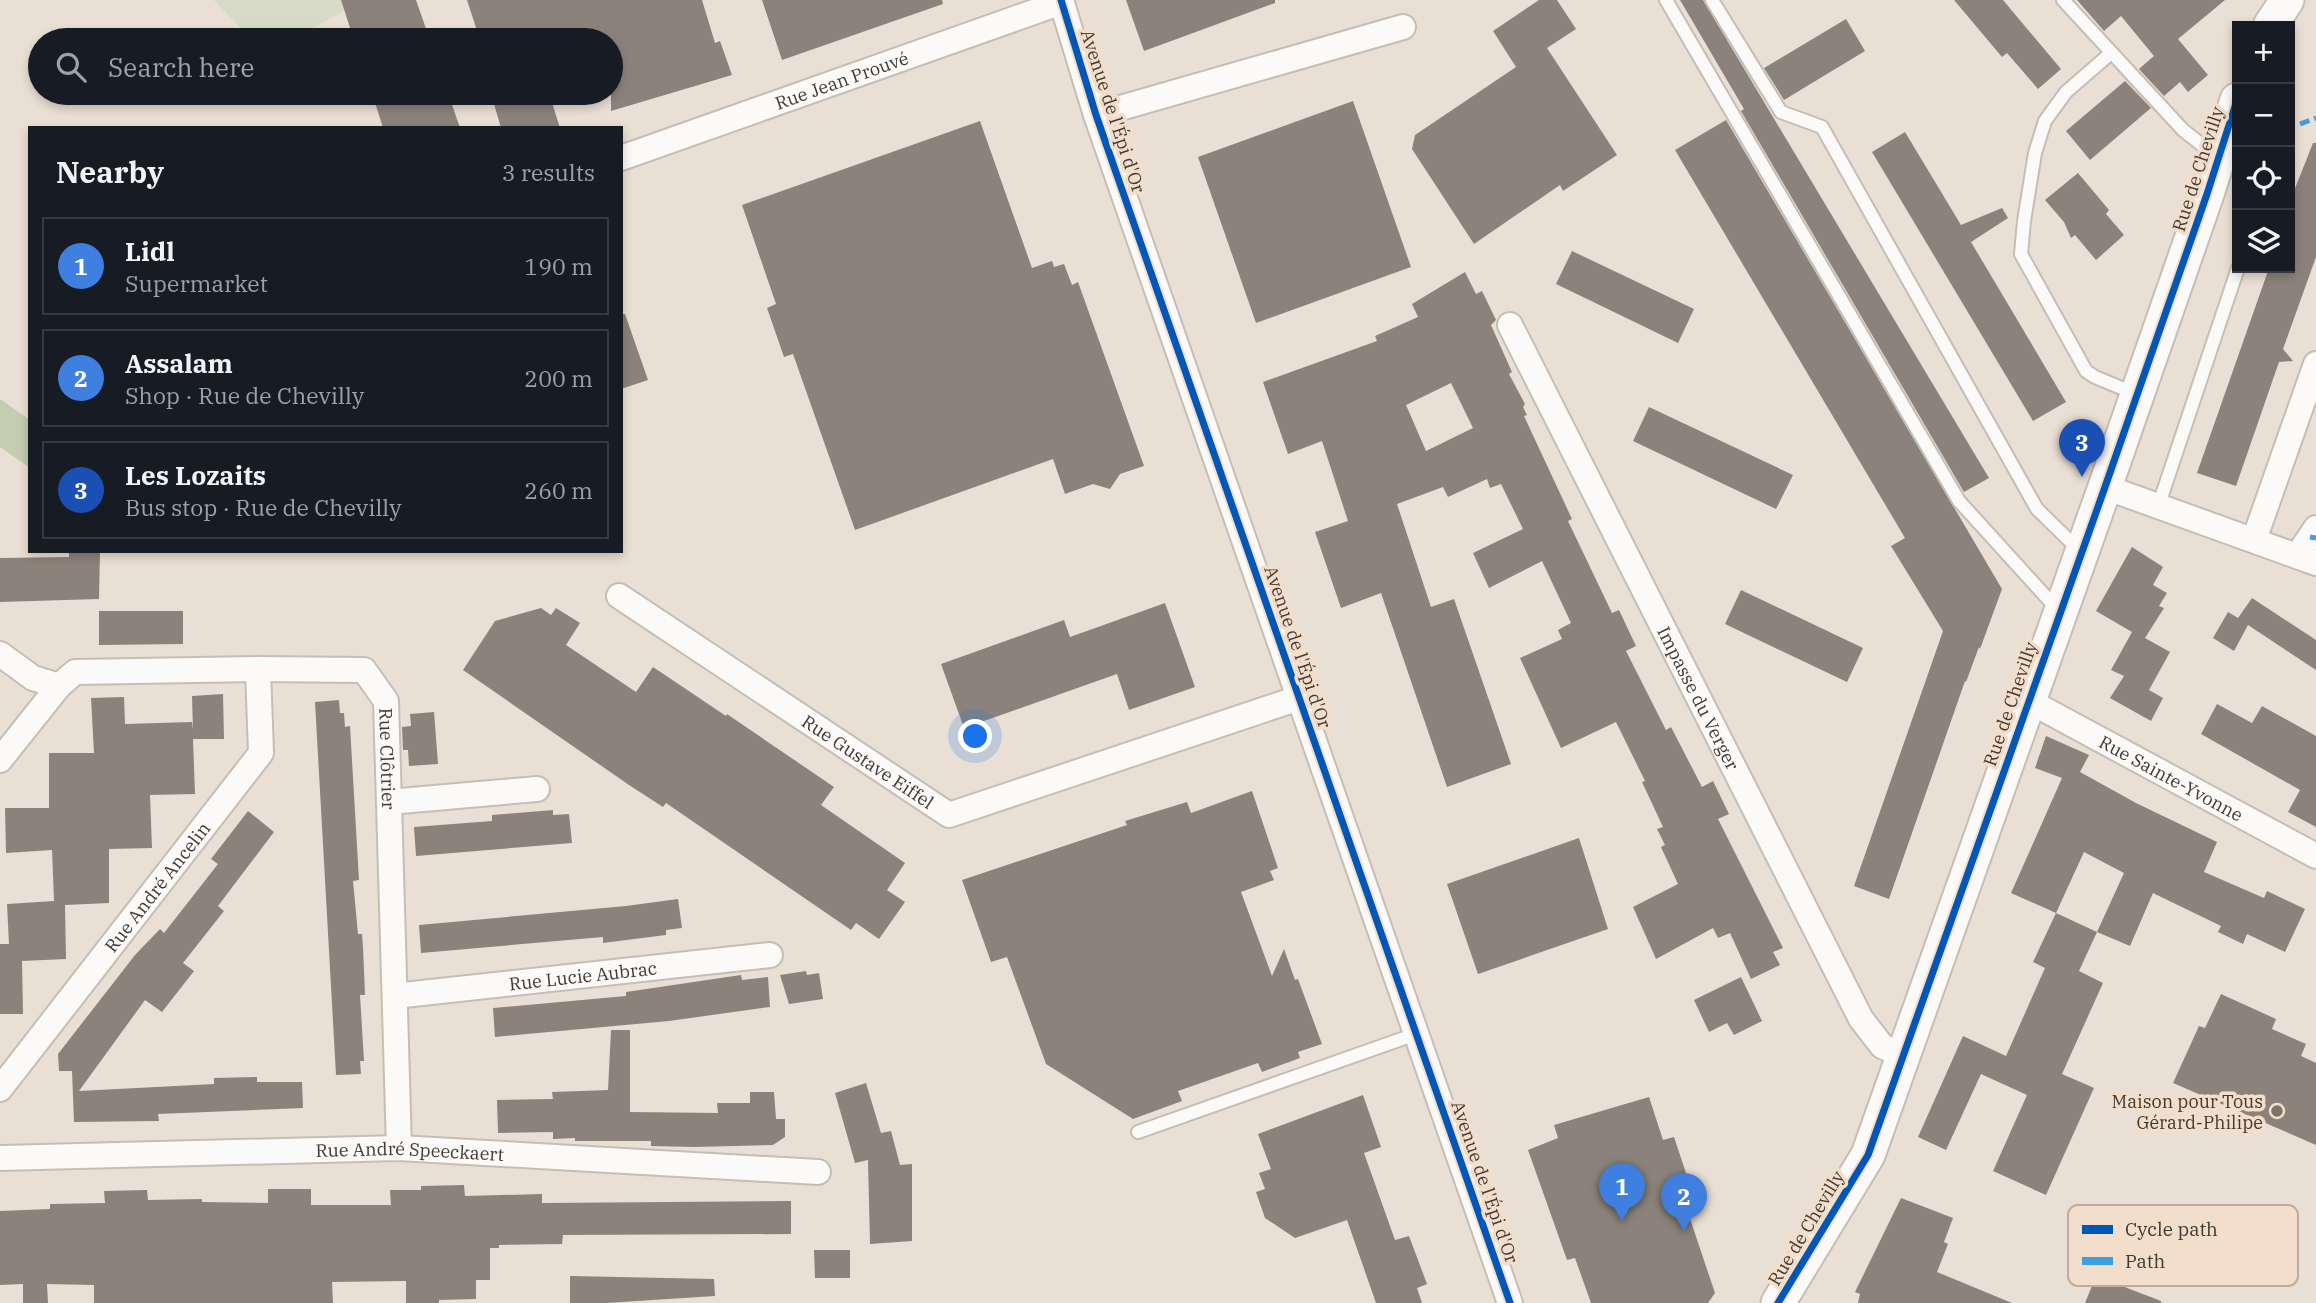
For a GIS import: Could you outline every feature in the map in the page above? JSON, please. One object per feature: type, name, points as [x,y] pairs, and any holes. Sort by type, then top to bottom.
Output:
[{"type":"street","points":[[2273,21],[2287,0]]},
{"type":"street","name":"Avenue de l'Épi d'Or","points":[[1061,1],[1096,115],[1510,1303]]},
{"type":"street","name":"Rue Jean Prouvé","points":[[623,157],[1061,1]]},
{"type":"street","points":[[1096,115],[1403,27]]},
{"type":"street","name":"Rue de Chevilly","points":[[1778,1303],[1868,1155],[2105,487],[2232,116]]},
{"type":"street","name":"Impasse du Verger","points":[[1510,325],[1861,1019],[1882,1046],[1904,1056]]},
{"type":"street","points":[[2253,540],[2316,364]]},
{"type":"street","points":[[2105,487],[2306,560],[2316,528]]},
{"type":"street","name":"Rue Gustave Eiffel","points":[[619,596],[949,815],[1299,698]]},
{"type":"street","points":[[0,654],[33,678],[59,686],[0,761]]},
{"type":"street","name":"Rue André Ancelin","points":[[0,1089],[261,752],[258,669]]},
{"type":"street","name":"Rue Clôtrier","points":[[59,686],[75,672],[364,670],[386,701],[399,1148]]},
{"type":"street","name":"Rue Sainte-Yvonne","points":[[2027,701],[2316,856]]},
{"type":"street","points":[[389,802],[537,789]]},
{"type":"street","name":"Rue Lucie Aubrac","points":[[395,996],[770,955]]},
{"type":"street","name":"Rue André Speeckaert","points":[[0,1158],[399,1148],[818,1172]]},
{"type":"lane","points":[[1665,0],[1959,501],[2060,611]]},
{"type":"lane","points":[[1712,0],[1781,112],[1822,127],[2037,509],[2081,552]]},
{"type":"lane","points":[[2063,0],[2183,130],[2219,158]]},
{"type":"lane","points":[[2111,53],[2066,92],[2045,121],[2038,136],[2026,196],[2021,254],[2086,371],[2136,394]]},
{"type":"lane","points":[[2158,507],[2236,273]]},
{"type":"lane","points":[[1138,1132],[1416,1034]]},
{"type":"green space","points":[[214,0],[363,0],[313,28],[241,28]]},
{"type":"green space","points":[[0,399],[28,419],[28,467],[0,447]]},
{"type":"building","points":[[341,0],[416,0],[426,28],[350,28]]},
{"type":"building","points":[[467,0],[702,0],[715,43],[720,41],[732,75],[611,111],[611,105],[623,105],[623,28],[476,28]]},
{"type":"building","points":[[762,0],[942,0],[943,4],[782,60]]},
{"type":"building","points":[[1126,0],[1275,0],[1275,3],[1144,51]]},
{"type":"building","points":[[1539,0],[1557,0],[1576,29],[1547,48],[1617,155],[1563,191],[1560,185],[1474,244],[1412,149],[1415,135],[1516,67],[1493,31]]},
{"type":"building","points":[[1680,0],[1703,0],[1989,478],[1964,492],[1741,111],[1744,109]]},
{"type":"building","points":[[1954,0],[2003,0],[2061,69],[2038,89],[2007,53],[2002,57]]},
{"type":"building","points":[[2077,0],[2225,0],[2178,39],[2208,75],[2188,92],[2180,82],[2164,96],[2139,69],[2154,56],[2121,16],[2104,31]]},
{"type":"building","points":[[1846,19],[1865,51],[1784,100],[1764,68]]},
{"type":"building","points":[[2125,81],[2151,108],[2090,160],[2066,131]]},
{"type":"building","points":[[1353,101],[1411,267],[1256,323],[1198,157]]},
{"type":"building","points":[[376,105],[452,105],[459,126],[382,126]]},
{"type":"building","points":[[494,105],[553,105],[559,126],[500,126]]},
{"type":"building","points":[[1726,120],[2002,589],[1965,681],[1889,899],[1854,886],[1943,631],[1891,546],[1905,538],[1675,150]]},
{"type":"building","points":[[980,121],[1032,268],[1052,261],[1054,267],[1064,264],[1072,285],[1078,282],[1144,466],[1120,474],[1110,489],[1093,484],[1065,494],[1053,459],[855,530],[793,354],[784,357],[767,308],[776,304],[742,205]]},
{"type":"building","points":[[1905,132],[1961,225],[2002,208],[2008,218],[1971,242],[2066,402],[2033,421],[1872,152]]},
{"type":"building","points":[[2313,143],[2316,143],[2316,257],[2283,349],[2293,361],[2279,362],[2236,486],[2197,473],[2267,273],[2295,273],[2295,188]]},
{"type":"building","points":[[2078,173],[2109,210],[2106,214],[2124,235],[2096,260],[2075,235],[2071,238],[2064,222],[2045,200]]},
{"type":"building","points":[[1572,251],[1694,309],[1678,343],[1556,284]]},
{"type":"building","points":[[1465,272],[1476,294],[1482,291],[1496,320],[1491,325],[1512,372],[1509,374],[1525,404],[1523,407],[1527,415],[1524,416],[1572,519],[1568,521],[1612,613],[1619,610],[1636,646],[1626,651],[1666,730],[1671,727],[1702,787],[1713,781],[1729,814],[1718,819],[1783,948],[1773,952],[1780,965],[1751,979],[1730,933],[1718,938],[1713,928],[1656,959],[1633,907],[1678,884],[1661,847],[1665,845],[1657,829],[1663,827],[1642,782],[1645,781],[1616,722],[1561,748],[1520,658],[1562,639],[1558,630],[1571,623],[1542,561],[1489,588],[1473,553],[1523,529],[1501,484],[1490,488],[1487,479],[1448,497],[1443,487],[1397,504],[1431,607],[1454,599],[1511,764],[1447,787],[1381,593],[1341,608],[1315,532],[1348,521],[1322,441],[1288,454],[1263,382],[1377,341],[1375,336],[1418,317],[1412,304]],"holes":[[[1451,383],[1473,428],[1426,451],[1406,405]]]},
{"type":"building","points":[[623,314],[625,314],[648,380],[623,388]]},
{"type":"building","points":[[1649,407],[1793,475],[1776,509],[1633,441]]},
{"type":"building","points":[[2132,547],[2163,567],[2153,585],[2167,593],[2159,606],[2164,608],[2145,638],[2170,652],[2149,690],[2163,698],[2151,721],[2110,698],[2124,676],[2111,670],[2132,632],[2096,611]]},
{"type":"building","points":[[69,553],[100,553],[99,599],[0,602],[0,558],[69,557]]},
{"type":"building","points":[[1741,590],[1863,648],[1847,682],[1725,624]]},
{"type":"building","points":[[2252,598],[2316,640],[2316,670],[2248,625],[2234,651],[2213,638],[2228,612],[2238,618]]},
{"type":"building","points":[[1165,603],[1195,687],[1129,710],[1117,674],[964,728],[941,664],[1064,620],[1070,637]]},
{"type":"building","points":[[541,608],[551,615],[556,608],[580,623],[566,645],[636,692],[653,667],[834,787],[821,805],[905,863],[887,890],[905,902],[879,939],[856,923],[851,930],[666,803],[663,807],[629,785],[463,670],[495,621]]},
{"type":"building","points":[[99,611],[183,611],[183,644],[99,645]]},
{"type":"building","points":[[223,694],[224,739],[193,739],[195,794],[150,795],[152,848],[109,849],[109,903],[65,905],[66,959],[22,961],[23,1014],[0,1014],[0,944],[9,944],[7,904],[54,901],[52,850],[6,853],[5,808],[49,808],[49,753],[94,753],[91,698],[124,697],[125,724],[192,722],[193,730],[192,696]]},
{"type":"building","points":[[339,700],[345,727],[350,726],[359,880],[353,881],[358,934],[362,934],[365,995],[360,995],[364,1061],[360,1061],[361,1074],[336,1075],[315,702]]},
{"type":"building","points":[[2217,704],[2252,723],[2262,706],[2316,736],[2316,827],[2288,812],[2300,790],[2201,734]]},
{"type":"building","points":[[434,712],[438,764],[409,766],[408,750],[403,750],[402,727],[411,726],[410,714]]},
{"type":"building","points":[[2046,736],[2089,755],[2080,772],[2136,803],[2217,842],[2204,872],[2264,898],[2267,891],[2305,909],[2285,952],[2247,934],[2243,944],[2218,932],[2221,926],[2153,893],[2130,946],[2097,932],[2124,873],[2084,852],[2056,913],[2011,893],[2062,778],[2035,768]]},
{"type":"building","points":[[1252,791],[1278,868],[1270,871],[1274,880],[1241,892],[1272,976],[1284,949],[1322,1044],[1298,1052],[1300,1058],[1262,1072],[1258,1063],[1178,1091],[1182,1101],[1133,1119],[1046,1064],[1007,957],[991,962],[962,880],[1127,825],[1125,821],[1187,802],[1191,813]]},
{"type":"building","points":[[553,810],[553,815],[569,814],[572,843],[416,856],[414,827],[492,821],[492,815]]},
{"type":"building","points":[[248,811],[274,832],[218,906],[224,911],[183,963],[194,971],[162,1012],[145,1000],[79,1091],[214,1084],[214,1078],[257,1077],[257,1082],[302,1082],[303,1108],[158,1114],[159,1121],[74,1122],[72,1071],[59,1071],[58,1054],[135,955],[160,929],[164,933],[218,864],[211,859]]},
{"type":"building","points":[[1579,838],[1608,929],[1478,974],[1447,884]]},
{"type":"building","points":[[678,899],[682,928],[666,930],[666,935],[603,943],[603,937],[421,953],[419,925]]},
{"type":"building","points":[[2056,913],[2097,932],[2079,971],[2103,983],[2062,1074],[2094,1088],[2046,1195],[1993,1171],[2027,1095],[1981,1074],[1946,1150],[1918,1137],[1963,1036],[2006,1056],[2045,968],[2033,962]]},
{"type":"building","points":[[806,971],[807,975],[819,973],[823,999],[789,1004],[780,975]]},
{"type":"building","points":[[741,975],[742,980],[768,977],[770,1007],[669,1021],[495,1037],[493,1008],[626,996],[626,992]]},
{"type":"building","points":[[1741,977],[1762,1021],[1734,1035],[1727,1023],[1709,1032],[1694,1000]]},
{"type":"building","name":"Maison pour Tous Gérard-Philipe","points":[[2221,994],[2276,1019],[2272,1029],[2306,1044],[2301,1056],[2316,1063],[2316,1145],[2173,1083],[2199,1026],[2205,1028]]},
{"type":"building","points":[[611,1030],[630,1030],[630,1112],[718,1113],[717,1103],[750,1103],[750,1092],[774,1092],[776,1119],[785,1119],[785,1137],[773,1145],[693,1147],[651,1146],[651,1141],[553,1139],[553,1132],[498,1133],[497,1100],[553,1099],[552,1092],[608,1090]]},
{"type":"building","points":[[866,1083],[881,1133],[891,1131],[900,1165],[912,1164],[912,1241],[870,1244],[868,1160],[855,1163],[835,1093]]},
{"type":"building","points":[[1363,1095],[1381,1147],[1364,1153],[1395,1240],[1409,1236],[1427,1284],[1417,1288],[1422,1303],[1376,1303],[1347,1220],[1295,1238],[1265,1218],[1256,1192],[1265,1189],[1259,1173],[1271,1169],[1258,1134]]},
{"type":"building","points":[[1649,1097],[1663,1140],[1674,1137],[1688,1179],[1678,1183],[1715,1293],[1708,1303],[1591,1303],[1575,1258],[1567,1260],[1528,1150],[1558,1138],[1554,1125]]},
{"type":"building","points":[[464,1185],[465,1196],[542,1194],[542,1203],[791,1201],[791,1234],[563,1235],[562,1244],[499,1245],[499,1248],[490,1248],[490,1280],[476,1280],[476,1299],[439,1300],[439,1303],[406,1303],[406,1281],[332,1282],[333,1303],[94,1303],[94,1285],[47,1284],[48,1303],[23,1303],[23,1284],[0,1285],[0,1211],[50,1209],[50,1204],[105,1203],[104,1191],[147,1190],[148,1200],[202,1199],[202,1202],[268,1203],[268,1189],[311,1189],[311,1205],[391,1205],[390,1190]]},
{"type":"building","points":[[1901,1198],[1953,1218],[1944,1242],[1948,1244],[1937,1272],[2012,1303],[1858,1303],[1860,1294],[1855,1292]]},
{"type":"building","points":[[814,1250],[850,1250],[850,1278],[815,1278]]},
{"type":"building","points":[[570,1276],[714,1279],[715,1296],[570,1303]]},
{"type":"building","points":[[2092,1286],[2122,1286],[2161,1301],[2161,1303],[2085,1303]]},
{"type":"marked path","points":[[2300,124],[2316,118]]},
{"type":"marked path","points":[[2310,537],[2316,538]]},
{"type":"cycle path","points":[[1061,0],[1096,115],[1510,1303]]},
{"type":"cycle path","points":[[1778,1303],[1868,1155],[2105,487],[2232,116]]},
{"type":"place","name":"Les Lozaits","points":[[2082,477]]},
{"type":"place","name":"Maison pour Tous Gérard-Philipe","points":[[2277,1111]]},
{"type":"place","name":"Lidl","points":[[1622,1221]]},
{"type":"place","name":"Assalam","points":[[1684,1231]]}]
